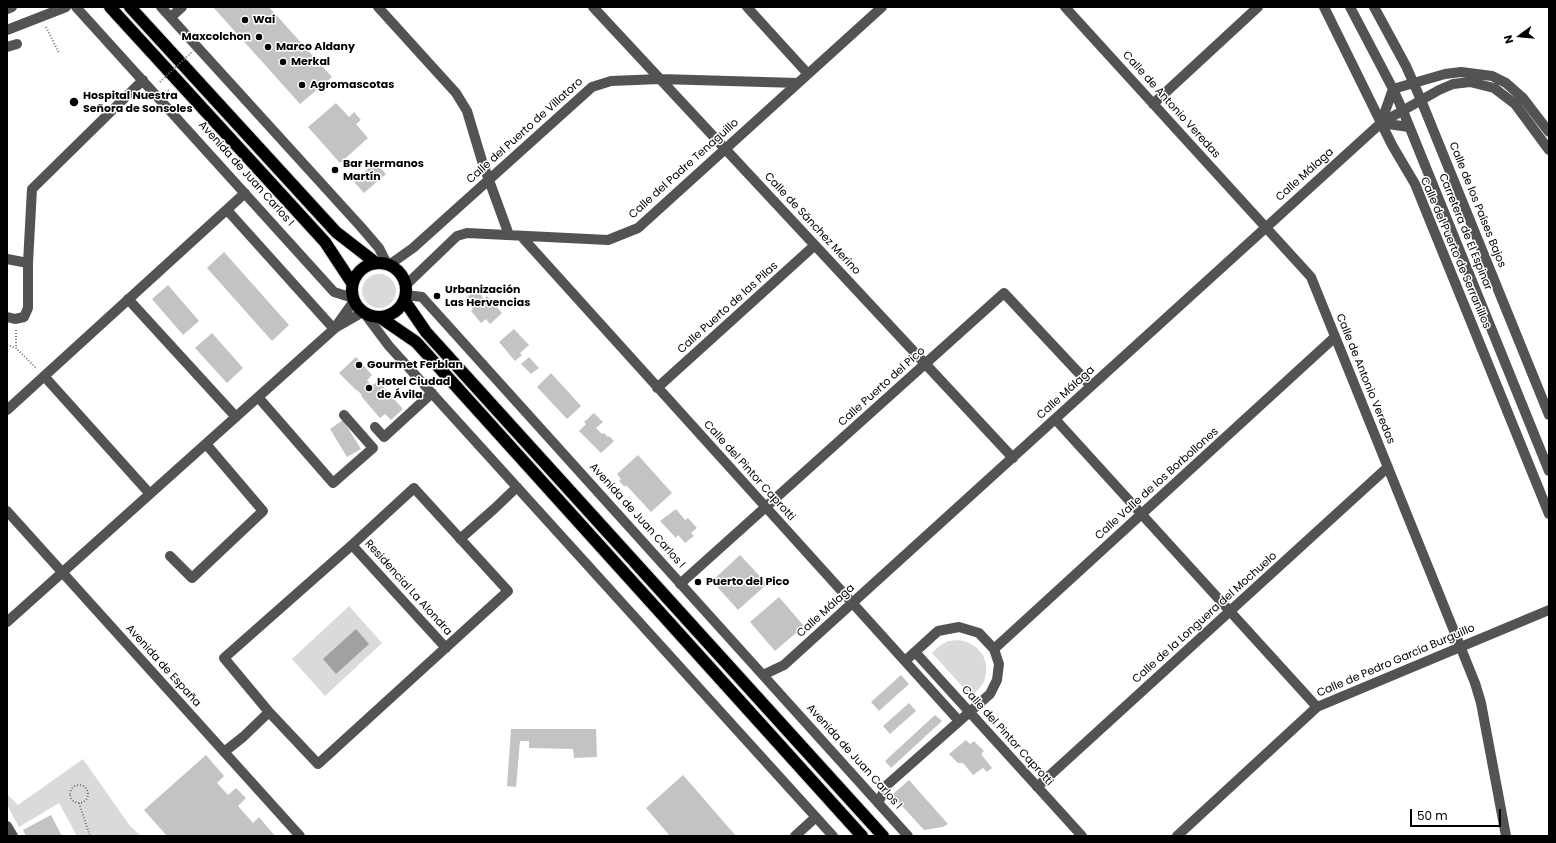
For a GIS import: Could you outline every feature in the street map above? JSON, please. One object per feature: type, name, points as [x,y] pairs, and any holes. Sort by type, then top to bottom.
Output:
[{"type":"highway","name":"Avenida de Juan Carlos I","points":[[110,7],[325,242],[352,283]]},
{"type":"highway","points":[[130,7],[336,232],[400,273],[405,293],[426,332],[883,836]]},
{"type":"highway","points":[[384,264],[365,266],[357,273],[352,283],[353,300],[364,313],[381,318],[416,342],[862,836]]},
{"type":"highway","points":[[381,318],[396,312],[405,293]]},
{"type":"street","points":[[7,9],[12,7]]},
{"type":"street","points":[[7,30],[66,7]]},
{"type":"street","name":"Avenida de Juan Carlos I","points":[[76,7],[334,292],[353,300]]},
{"type":"street","points":[[161,7],[361,227],[379,248],[384,264]]},
{"type":"street","points":[[171,17],[182,7]]},
{"type":"street","points":[[378,7],[456,93],[467,111],[488,180],[509,235]]},
{"type":"street","name":"Calle de Sánchez Merino","points":[[593,7],[1012,458]]},
{"type":"street","points":[[747,7],[808,74]]},
{"type":"street","name":"Calle del Padre Tenaguillo","points":[[405,293],[457,236],[467,233],[608,240],[638,228],[882,7]]},
{"type":"street","name":"Calle de Antonio Veredas","points":[[1066,7],[1311,277],[1475,682],[1481,703],[1506,836]]},
{"type":"street","points":[[1153,104],[1258,7]]},
{"type":"street","name":"Calle del Puerto de Serranillos","points":[[1324,7],[1381,123],[1415,184],[1549,514]]},
{"type":"street","name":"Carretera de El Espinar","points":[[1350,7],[1403,111],[1549,471]]},
{"type":"street","name":"Calle de los Países Bajos","points":[[1374,7],[1414,82],[1549,415]]},
{"type":"street","points":[[1393,89],[1445,74],[1461,72],[1492,76],[1506,83],[1523,98],[1549,132]]},
{"type":"street","name":"Calle del Puerto de Villatoro","points":[[384,264],[413,248],[592,87],[611,81],[660,78],[798,83]]},
{"type":"street","points":[[11,318],[24,317],[28,308],[28,263],[32,189],[143,80]]},
{"type":"street","name":"Calle Málaga","points":[[763,675],[784,665],[1381,123],[1439,90],[1453,84],[1470,82],[1494,88],[1515,104],[1549,150]]},
{"type":"street","name":"Calle Málaga","points":[[1381,123],[1393,89]]},
{"type":"street","points":[[1381,123],[1409,127]]},
{"type":"street","points":[[7,410],[245,193]]},
{"type":"street","points":[[227,210],[334,329]]},
{"type":"street","name":"Calle del Pintor Caprotti","points":[[521,236],[959,721]]},
{"type":"street","name":"Calle Puerto de las Pilas","points":[[657,388],[815,245]]},
{"type":"street","points":[[7,259],[28,263]]},
{"type":"street","name":"Avenida de Juan Carlos I","points":[[405,293],[422,297],[908,836]]},
{"type":"street","name":"Calle Puerto del Pico","points":[[680,584],[1004,293],[1091,386]]},
{"type":"street","points":[[128,299],[236,417]]},
{"type":"street","points":[[334,329],[353,300]]},
{"type":"street","points":[[7,622],[334,329],[364,313],[389,346],[833,836]]},
{"type":"street","name":"Calle Valle de los Borbollones","points":[[994,649],[1335,337]]},
{"type":"street","points":[[44,376],[150,494]]},
{"type":"street","points":[[375,427],[384,437],[432,393]]},
{"type":"street","points":[[258,397],[333,483],[373,448],[344,415]]},
{"type":"street","points":[[1055,419],[1317,707]]},
{"type":"street","points":[[170,556],[192,578],[263,511],[206,444]]},
{"type":"street","name":"Calle de la Longuera del Mochuelo","points":[[1037,787],[1388,467]]},
{"type":"street","points":[[460,539],[517,487]]},
{"type":"street","points":[[414,488],[460,539],[508,591],[318,764],[269,712],[224,658],[414,488]]},
{"type":"street","name":"Avenida de España","points":[[7,511],[300,836]]},
{"type":"street","name":"Residencial La Alondra","points":[[352,545],[446,648]]},
{"type":"street","name":"Calle de Pedro García Burguillo","points":[[1177,836],[1317,707],[1549,610]]},
{"type":"street","points":[[878,802],[887,785],[990,694],[997,680],[999,664],[994,649],[980,633],[959,627],[938,632],[905,661]]},
{"type":"street","name":"Calle del Pintor Caprotti","points":[[915,652],[1082,836]]},
{"type":"street","points":[[224,752],[269,712]]},
{"type":"street","points":[[868,791],[887,785]]},
{"type":"street","points":[[795,836],[816,817]]},
{"type":"street","points":[[7,826],[13,836]]},
{"type":"path","points":[[41,17],[59,53]]},
{"type":"path","points":[[160,82],[193,51]]},
{"type":"path","points":[[11,318],[16,348]]},
{"type":"path","points":[[7,345],[16,348],[44,376]]},
{"type":"path","points":[[77,786],[85,788],[88,793],[87,799],[80,803],[74,802],[71,797],[71,792],[77,786]]},
{"type":"path","points":[[80,803],[90,836]]},
{"type":"shaded area","points":[[382,274],[391,279],[395,284],[395,298],[391,303],[386,307],[376,308],[372,307],[363,298],[362,288],[363,284],[372,275]]},
{"type":"shaded area","points":[[349,606],[382,643],[325,696],[292,659]]},
{"type":"shaded area","points":[[356,629],[369,644],[336,674],[323,659]]},
{"type":"shaded area","points":[[958,640],[967,642],[976,647],[983,655],[986,664],[984,682],[971,696],[932,653],[939,646],[948,641]]},
{"type":"shaded area","points":[[83,759],[130,826],[141,836],[77,836],[59,803],[19,827],[7,805],[7,794],[18,805]]},
{"type":"building","points":[[213,7],[269,7],[332,77],[300,104]]},
{"type":"building","points":[[336,103],[349,117],[354,112],[361,120],[356,124],[368,138],[340,163],[308,127]]},
{"type":"building","points":[[373,160],[386,174],[364,193],[354,182],[370,167],[368,165]]},
{"type":"building","points":[[224,252],[289,325],[272,341],[207,268]]},
{"type":"building","points":[[168,285],[199,321],[183,335],[152,299]]},
{"type":"building","points":[[476,289],[484,299],[487,296],[502,313],[490,324],[486,319],[481,323],[471,311],[473,309],[464,300]]},
{"type":"building","points":[[514,329],[529,345],[520,353],[522,355],[515,361],[499,342]]},
{"type":"building","points":[[212,333],[243,368],[227,383],[195,348]]},
{"type":"building","name":"Hotel Ciudad de Ávila","points":[[356,357],[372,375],[367,380],[372,386],[378,381],[403,409],[391,420],[385,414],[380,418],[361,396],[362,395],[339,373]]},
{"type":"building","points":[[529,357],[539,368],[531,374],[521,364]]},
{"type":"building","points":[[551,373],[581,406],[567,419],[537,387]]},
{"type":"building","points":[[594,413],[603,422],[596,428],[602,434],[604,433],[614,441],[601,453],[579,431],[586,424],[584,422]]},
{"type":"building","points":[[343,420],[361,449],[347,457],[330,429]]},
{"type":"building","points":[[638,455],[672,493],[651,512],[626,485],[625,487],[619,481],[621,479],[617,474]]},
{"type":"building","points":[[676,509],[685,520],[688,518],[697,528],[691,533],[694,536],[685,543],[678,535],[676,538],[660,521]]},
{"type":"building","points":[[740,555],[767,584],[738,610],[712,581]]},
{"type":"building","points":[[779,597],[804,626],[775,651],[750,622]]},
{"type":"building","points":[[901,675],[909,684],[879,711],[871,702]]},
{"type":"building","points":[[909,703],[916,711],[890,734],[883,726]]},
{"type":"building","points":[[935,715],[942,721],[891,768],[885,761]]},
{"type":"building","points":[[511,729],[596,729],[597,757],[574,758],[573,749],[529,748],[529,741],[520,741],[516,787],[507,786]]},
{"type":"building","points":[[966,740],[970,744],[974,741],[984,751],[981,754],[992,768],[987,772],[983,768],[973,775],[963,763],[958,763],[949,754]]},
{"type":"building","points":[[206,755],[224,776],[217,783],[228,795],[236,788],[246,798],[238,806],[253,823],[259,817],[275,836],[167,836],[144,810]]},
{"type":"building","points":[[683,775],[736,836],[670,836],[646,808]]},
{"type":"building","points":[[909,780],[948,824],[943,827],[924,830],[892,795]]},
{"type":"building","points":[[51,815],[62,836],[26,836],[23,830]]},
{"type":"place","name":"Wai","points":[[245,20]]},
{"type":"place","name":"Maxcolchon","points":[[259,37]]},
{"type":"place","name":"Marco Aldany","points":[[268,47]]},
{"type":"place","name":"Merkal","points":[[283,62]]},
{"type":"place","name":"Agromascotas","points":[[302,85]]},
{"type":"place","name":"Hospital Nuestra Señora de Sonsoles","points":[[74,102]]},
{"type":"place","name":"Bar Hermanos Martín","points":[[335,170]]},
{"type":"place","name":"Urbanización Las Hervencias","points":[[437,296]]},
{"type":"place","name":"Gourmet Ferblan","points":[[359,365]]},
{"type":"place","name":"Hotel Ciudad de Ávila","points":[[369,388]]},
{"type":"place","name":"Puerto del Pico","points":[[698,582]]}]
